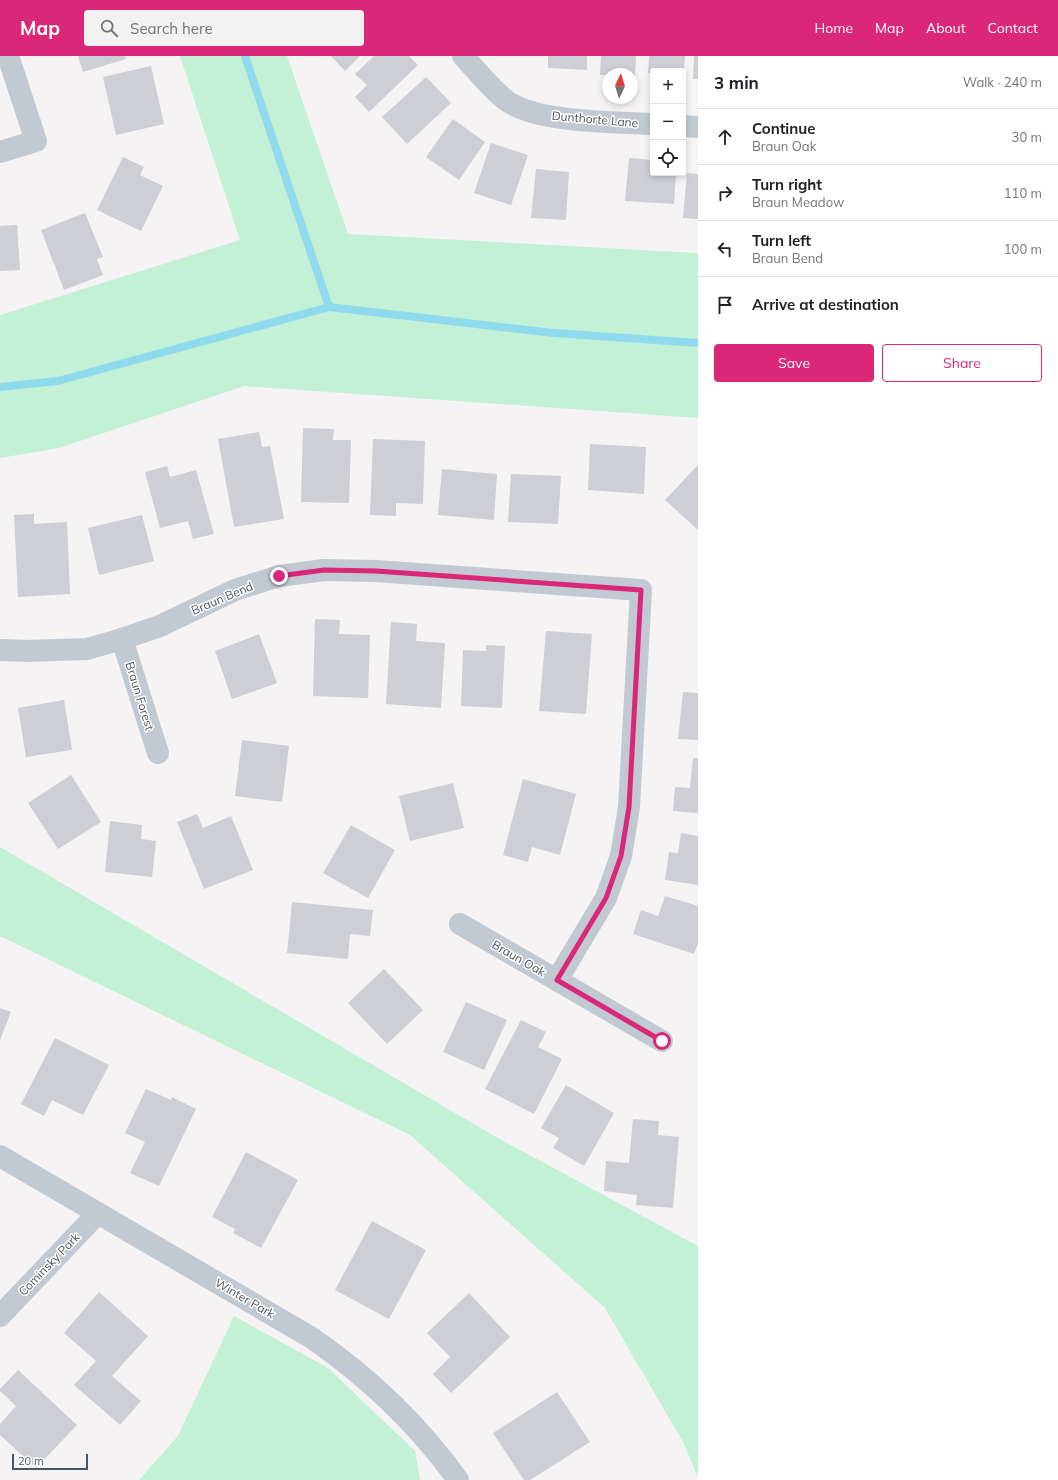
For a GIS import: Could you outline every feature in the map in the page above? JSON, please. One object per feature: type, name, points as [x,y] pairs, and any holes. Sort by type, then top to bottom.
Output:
[{"type":"street","points":[[0,152],[36,141],[8,56]]},
{"type":"street","name":"Dunthorte Lane","points":[[463,56],[504,99],[522,108],[540,114],[566,119],[650,124]]},
{"type":"street","points":[[686,126],[698,127]]},
{"type":"street","name":"Braun Bend","points":[[0,650],[27,651],[87,649],[160,626],[235,590],[279,576],[324,570],[376,571],[641,590],[629,807],[621,856],[606,898],[557,980]]},
{"type":"street","name":"Braun Forest","points":[[122,639],[158,752]]},
{"type":"street","name":"Braun Oak","points":[[460,924],[662,1041]]},
{"type":"street","name":"Winter Park","points":[[0,1156],[312,1338],[338,1356],[410,1420],[444,1460],[458,1480]]},
{"type":"street","name":"Cominsky Park","points":[[0,1316],[98,1213]]},
{"type":"green space","points":[[180,56],[287,56],[348,234],[698,253],[698,418],[244,386],[59,448],[0,458],[0,315],[240,240]]},
{"type":"green space","points":[[0,847],[496,1137],[698,1246],[698,1477],[683,1442],[605,1308],[410,1135],[0,936]]},
{"type":"green space","points":[[234,1316],[328,1368],[415,1451],[420,1480],[139,1480],[178,1436]]},
{"type":"building","points":[[78,56],[125,56],[126,59],[83,72]]},
{"type":"building","points":[[331,56],[360,56],[345,71]]},
{"type":"building","points":[[374,56],[409,56],[418,65],[369,112],[355,97],[367,85],[355,74]]},
{"type":"building","points":[[548,56],[587,56],[587,70],[548,68]]},
{"type":"building","points":[[601,56],[636,56],[635,68],[602,68],[602,75],[600,75]]},
{"type":"building","points":[[649,56],[685,56],[684,68],[650,68],[650,73],[648,73]]},
{"type":"building","points":[[694,56],[698,56],[698,79],[693,79]]},
{"type":"building","points":[[151,66],[164,124],[116,135],[103,77]]},
{"type":"building","points":[[426,77],[451,103],[407,144],[382,117]]},
{"type":"building","points":[[453,119],[485,142],[459,180],[426,157]]},
{"type":"building","points":[[491,143],[528,155],[511,205],[474,193]]},
{"type":"building","points":[[123,157],[144,167],[140,175],[163,186],[141,231],[97,210]]},
{"type":"building","points":[[629,158],[650,160],[650,176],[676,176],[674,204],[625,201]]},
{"type":"building","points":[[536,169],[569,172],[566,220],[531,218]]},
{"type":"building","points":[[687,173],[698,174],[698,219],[683,218]]},
{"type":"building","points":[[85,213],[103,257],[97,259],[103,275],[64,290],[41,230]]},
{"type":"building","points":[[17,225],[20,270],[0,271],[0,226]]},
{"type":"building","points":[[303,428],[334,429],[333,440],[351,440],[349,503],[301,502]]},
{"type":"building","points":[[259,432],[262,447],[270,446],[284,519],[234,527],[218,439]]},
{"type":"building","points":[[373,439],[425,441],[423,504],[396,503],[396,516],[370,515]]},
{"type":"building","points":[[590,444],[646,447],[644,494],[588,490]]},
{"type":"building","points":[[167,466],[170,477],[196,470],[214,534],[193,539],[188,521],[160,528],[145,472]]},
{"type":"building","points":[[698,466],[698,530],[665,500]]},
{"type":"building","points":[[442,469],[497,474],[494,520],[438,515]]},
{"type":"building","points":[[511,474],[561,476],[558,524],[508,522]]},
{"type":"building","points":[[34,514],[34,524],[67,522],[70,594],[18,597],[14,515]]},
{"type":"building","points":[[142,515],[154,561],[99,575],[88,528]]},
{"type":"building","points":[[315,619],[340,620],[339,634],[370,635],[368,698],[313,696]]},
{"type":"building","points":[[391,622],[417,624],[416,641],[445,643],[441,708],[386,704]]},
{"type":"building","points":[[546,631],[592,634],[586,714],[539,711]]},
{"type":"building","points":[[259,634],[277,683],[232,699],[215,651]]},
{"type":"building","points":[[486,645],[505,646],[502,708],[461,706],[463,650],[486,651]]},
{"type":"building","points":[[683,692],[698,693],[698,740],[678,739]]},
{"type":"building","points":[[64,700],[72,750],[26,757],[18,708]]},
{"type":"building","points":[[242,740],[289,746],[282,802],[235,796]]},
{"type":"building","points":[[693,758],[698,758],[698,813],[673,811],[675,787],[690,788]]},
{"type":"building","points":[[71,775],[101,822],[58,849],[28,803]]},
{"type":"building","points":[[523,779],[576,794],[560,855],[532,847],[528,862],[503,855]]},
{"type":"building","points":[[453,783],[464,828],[410,841],[399,796]]},
{"type":"building","points":[[197,814],[203,828],[231,816],[253,870],[204,889],[177,822]]},
{"type":"building","points":[[110,821],[142,825],[141,839],[156,841],[152,877],[105,872]]},
{"type":"building","points":[[351,825],[395,850],[368,898],[323,873]]},
{"type":"building","points":[[681,833],[698,836],[698,885],[665,880],[669,852],[678,853]]},
{"type":"building","points":[[665,896],[698,906],[698,943],[694,954],[633,934],[641,910],[658,916]]},
{"type":"building","points":[[292,902],[373,910],[370,936],[350,934],[348,959],[287,953]]},
{"type":"building","points":[[384,969],[423,1010],[387,1044],[348,1003]]},
{"type":"building","points":[[466,1002],[507,1020],[484,1070],[443,1052]]},
{"type":"building","points":[[0,1008],[11,1012],[0,1040]]},
{"type":"building","points":[[521,1020],[546,1032],[538,1047],[562,1059],[534,1114],[485,1089]]},
{"type":"building","points":[[55,1038],[109,1065],[83,1115],[52,1100],[44,1116],[21,1104]]},
{"type":"building","points":[[566,1085],[614,1113],[584,1166],[553,1148],[559,1138],[541,1128]]},
{"type":"building","points":[[146,1089],[171,1100],[172,1097],[196,1109],[159,1186],[130,1173],[145,1142],[125,1133]]},
{"type":"building","points":[[633,1119],[659,1121],[658,1135],[679,1137],[673,1208],[636,1205],[637,1195],[604,1191],[606,1161],[629,1163]]},
{"type":"building","points":[[246,1152],[298,1180],[261,1248],[233,1233],[235,1229],[212,1217]]},
{"type":"building","points":[[372,1221],[426,1250],[389,1319],[335,1290]]},
{"type":"building","points":[[99,1292],[148,1336],[112,1376],[141,1401],[120,1425],[74,1385],[96,1361],[64,1333]]},
{"type":"building","points":[[469,1293],[510,1337],[451,1393],[433,1374],[450,1357],[427,1333]]},
{"type":"building","points":[[18,1370],[77,1425],[36,1468],[0,1435],[0,1424],[16,1406],[0,1391],[0,1389]]},
{"type":"building","points":[[557,1392],[590,1442],[530,1480],[524,1480],[493,1433]]},
{"type":"waterway","points":[[245,56],[329,307]]},
{"type":"waterway","points":[[0,387],[58,381],[329,307],[554,333],[698,343]]},
{"type":"route","points":[[279,576],[324,570],[376,571],[641,590],[629,807],[621,856],[606,898],[557,980],[662,1041]]}]
